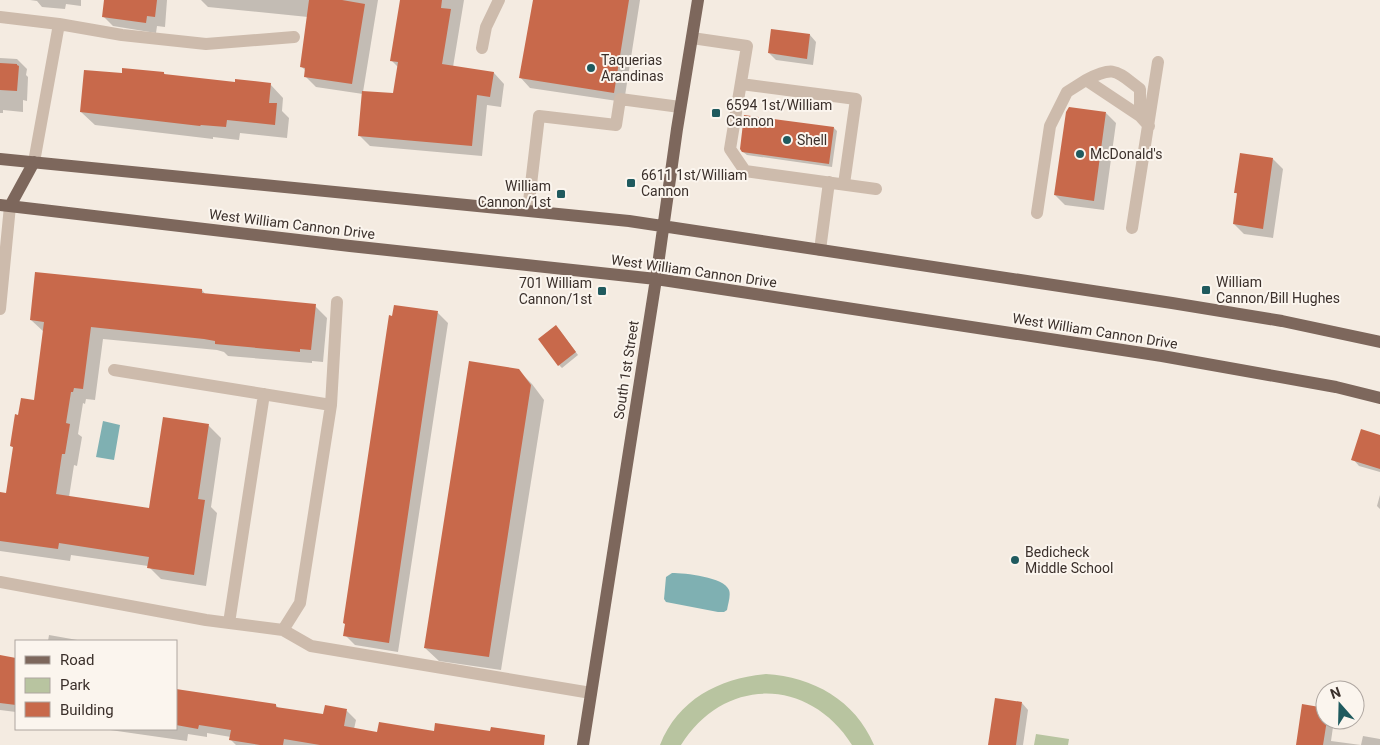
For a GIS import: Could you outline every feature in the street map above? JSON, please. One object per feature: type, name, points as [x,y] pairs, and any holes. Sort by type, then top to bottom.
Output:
[{"type":"main road","name":"South 1st Street","points":[[583,745],[698,0]]},
{"type":"main road","points":[[0,159],[528,210],[663,226],[1172,303],[1282,321],[1380,342]]},
{"type":"main road","points":[[5,205],[34,162]]},
{"type":"main road","name":"West William Cannon Drive","points":[[5,205],[350,246],[656,279],[1211,364],[1336,387],[1380,398]]},
{"type":"lane","points":[[482,48],[486,27],[499,0]]},
{"type":"lane","points":[[0,17],[59,24],[122,35],[206,44],[294,37]]},
{"type":"lane","points":[[34,162],[59,24]]},
{"type":"lane","points":[[692,38],[746,46],[730,149],[745,170],[876,189]]},
{"type":"lane","points":[[1132,228],[1158,62]]},
{"type":"lane","points":[[1037,214],[1050,126],[1067,92],[1101,72],[1117,72],[1140,89],[1140,116]]},
{"type":"lane","points":[[1086,80],[1140,116],[1149,126]]},
{"type":"lane","points":[[741,84],[856,99],[844,184]]},
{"type":"lane","points":[[528,210],[539,116],[616,126],[620,99],[680,107]]},
{"type":"lane","points":[[820,250],[829,182]]},
{"type":"lane","points":[[0,309],[5,205]]},
{"type":"lane","points":[[283,630],[300,603],[331,405],[337,302]]},
{"type":"lane","points":[[114,370],[331,405]]},
{"type":"lane","points":[[229,623],[264,394]]},
{"type":"lane","points":[[0,582],[229,623],[283,630],[311,646],[591,693]]},
{"type":"green space","points":[[766,674],[800,680],[830,694],[856,715],[874,745],[852,745],[834,723],[813,707],[790,697],[766,694],[743,697],[720,706],[699,722],[681,745],[660,745],[678,715],[689,703],[702,694],[733,680]]},
{"type":"green space","points":[[1036,734],[1069,739],[1068,745],[1034,745]]},
{"type":"water","points":[[103,421],[120,425],[114,460],[96,457]]},
{"type":"water","points":[[672,573],[704,577],[726,586],[730,594],[727,610],[718,612],[666,602],[664,599],[666,577]]},
{"type":"building","points":[[104,0],[157,0],[155,17],[147,16],[146,23],[102,17]]},
{"type":"building","points":[[309,0],[342,0],[365,4],[352,84],[304,77],[305,68],[300,67]]},
{"type":"building","points":[[400,0],[442,0],[441,8],[451,9],[442,64],[494,72],[490,97],[477,95],[472,146],[358,136],[362,91],[393,93],[398,62],[390,61]]},
{"type":"building","points":[[533,0],[629,0],[614,93],[519,78]]},
{"type":"building","points":[[771,29],[810,34],[807,59],[768,53]]},
{"type":"building","points":[[0,63],[17,64],[19,66],[17,91],[0,90]]},
{"type":"building","points":[[122,68],[235,82],[235,79],[271,83],[269,103],[277,103],[275,125],[227,120],[226,127],[200,126],[80,112],[84,70],[122,73]]},
{"type":"building","name":"McDonald's","points":[[1069,107],[1106,112],[1094,201],[1054,195],[1066,112]]},
{"type":"building","name":"Shell","points":[[744,115],[834,127],[829,164],[742,152],[740,149]]},
{"type":"building","points":[[1240,153],[1273,158],[1263,229],[1233,224],[1237,193],[1234,193]]},
{"type":"building","points":[[35,272],[202,289],[202,293],[316,304],[311,350],[300,349],[300,352],[215,344],[215,341],[204,339],[91,327],[83,389],[74,388],[73,392],[71,392],[66,423],[70,424],[65,454],[62,454],[56,494],[149,508],[163,417],[209,424],[198,499],[205,500],[194,575],[147,568],[149,557],[59,543],[58,549],[0,541],[0,492],[6,493],[13,447],[10,446],[15,414],[18,415],[21,398],[34,400],[44,322],[30,320]]},
{"type":"building","points":[[394,305],[438,311],[389,643],[343,636],[345,624],[343,623],[389,315],[392,316]]},
{"type":"building","points":[[556,325],[576,352],[558,366],[538,339]]},
{"type":"building","points":[[469,361],[519,369],[531,385],[489,657],[424,648]]},
{"type":"building","points":[[1361,429],[1380,435],[1380,469],[1351,460]]},
{"type":"building","points":[[0,655],[15,658],[15,705],[0,703]]},
{"type":"building","points":[[178,689],[276,704],[276,707],[323,714],[325,705],[347,709],[344,726],[377,732],[379,722],[434,731],[435,723],[490,731],[491,727],[545,735],[544,745],[320,745],[284,739],[283,745],[260,745],[229,740],[231,730],[199,725],[198,729],[178,725]]},
{"type":"building","points":[[995,698],[1022,702],[1016,745],[988,745]]},
{"type":"building","points":[[1302,704],[1315,706],[1315,730],[1325,730],[1323,745],[1296,745]]},
{"type":"place","name":"Taquerias Arandinas","points":[[591,68]]},
{"type":"place","name":"6594 1st/William Cannon","points":[[716,113]]},
{"type":"place","name":"Shell","points":[[787,140]]},
{"type":"place","name":"McDonald's","points":[[1080,154]]},
{"type":"place","name":"6611 1st/William Cannon","points":[[631,183]]},
{"type":"place","name":"William Cannon/1st","points":[[561,194]]},
{"type":"place","name":"William Cannon/Bill Hughes","points":[[1206,290]]},
{"type":"place","name":"701 William Cannon/1st","points":[[602,291]]},
{"type":"place","name":"Bedicheck Middle School","points":[[1015,560]]}]
